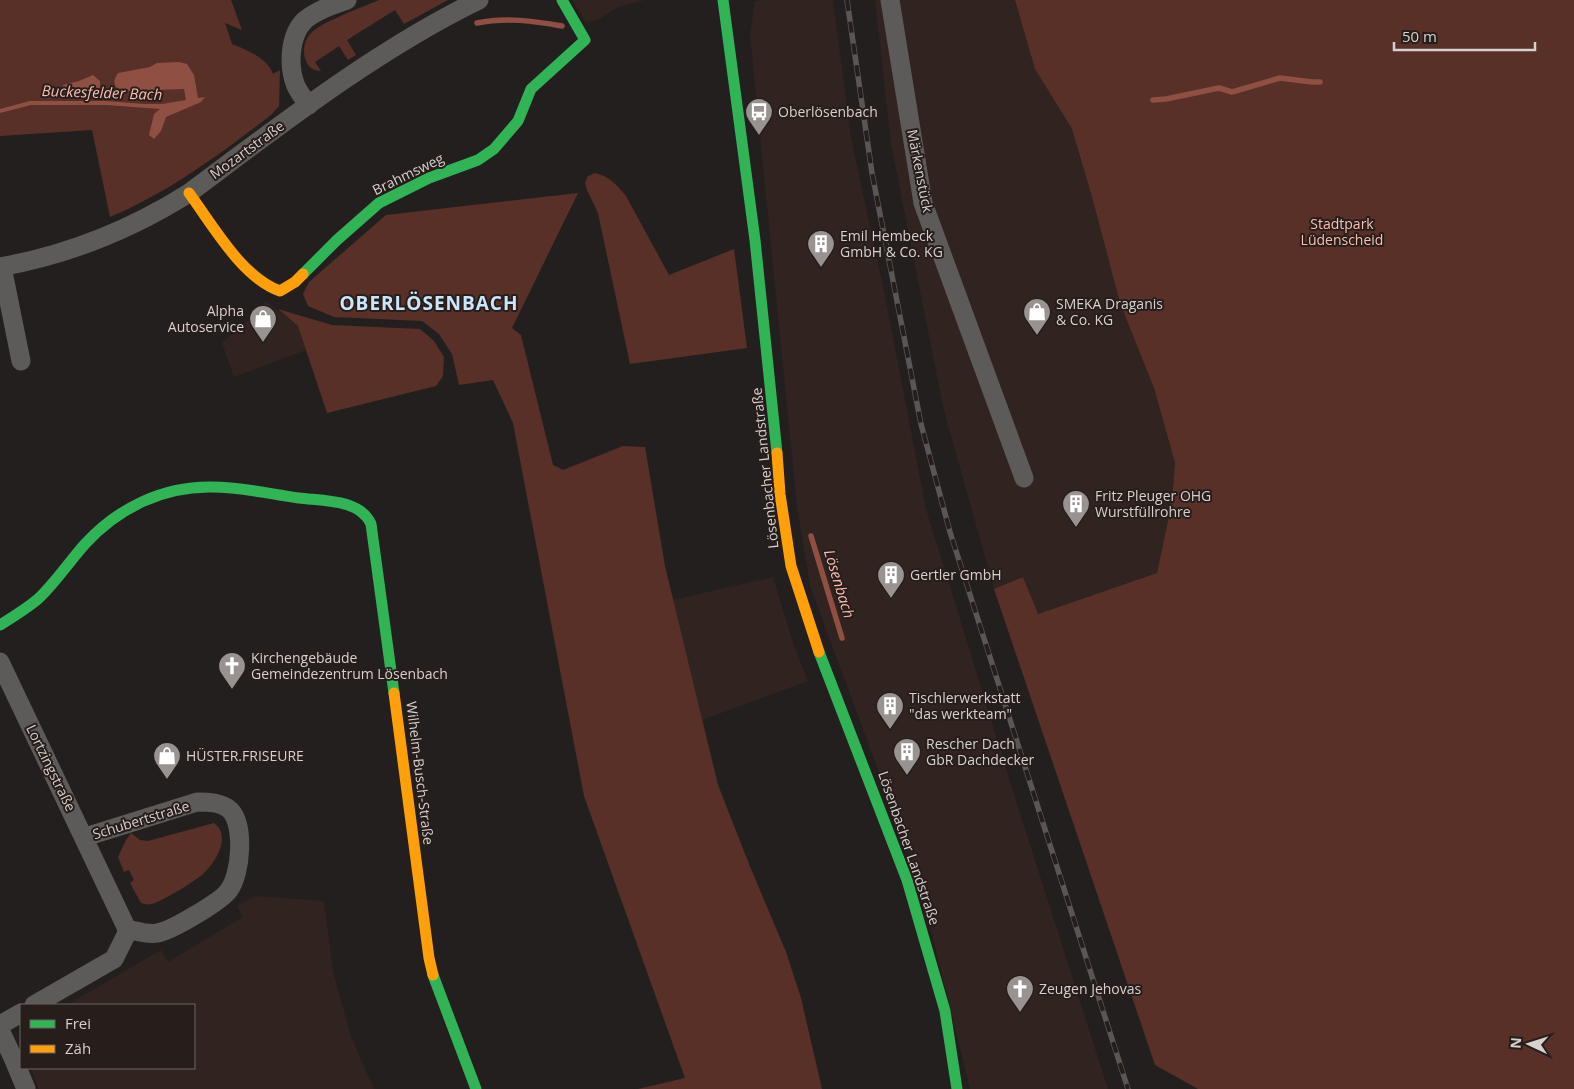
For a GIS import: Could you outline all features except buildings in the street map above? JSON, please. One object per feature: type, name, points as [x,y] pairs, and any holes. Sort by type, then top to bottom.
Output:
[{"type":"street","points":[[309,105],[295,85],[292,51],[296,34],[300,25],[307,18],[347,0]]},
{"type":"street","name":"Mozartstraße","points":[[1,267],[61,252],[96,240],[144,218],[190,193],[309,105],[383,55],[458,10],[479,0]]},
{"type":"street","name":"Brahmsweg","points":[[190,193],[226,243],[255,276],[270,289],[280,292],[295,282],[379,203],[429,178],[478,160],[494,149],[518,121],[531,89],[585,40],[562,0]]},
{"type":"street","name":"Lösenbacher Landstraße","points":[[723,0],[755,240],[775,420],[780,494],[791,566],[815,641],[907,880],[945,1011],[957,1089]]},
{"type":"street","name":"Märkenstück","points":[[890,0],[923,203],[1024,478]]},
{"type":"street","points":[[1,267],[21,361]]},
{"type":"street","name":"Wilhelm-Busch-Straße","points":[[0,625],[35,603],[58,580],[86,543],[119,513],[137,502],[166,492],[190,487],[234,488],[345,505],[366,516],[370,522],[374,538],[428,958],[436,985],[476,1089]]},
{"type":"street","name":"Lortzingstraße","points":[[0,662],[127,928]]},
{"type":"street","name":"Schubertstraße","points":[[85,837],[197,802],[212,802],[222,805],[233,814],[237,824],[240,857],[235,878],[228,892],[209,906],[160,933],[150,934],[127,928]]},
{"type":"street","points":[[36,1004],[114,959],[126,935],[127,928]]},
{"type":"street","points":[[0,1025],[20,1014]]},
{"type":"street","points":[[0,1030],[26,1089]]},
{"type":"shaded area","points":[[572,0],[645,0],[618,7],[599,19],[586,23]]},
{"type":"shaded area","points":[[833,0],[851,138],[884,291],[926,509],[1108,1089],[970,1089],[918,877],[810,586],[797,506],[750,35],[755,1]]},
{"type":"shaded area","points":[[875,0],[1015,0],[1035,69],[1072,129],[1120,303],[1154,388],[1175,463],[1172,502],[1157,573],[1037,614],[1023,577],[994,589],[943,407],[891,144]]},
{"type":"shaded area","points":[[179,62],[187,64],[194,75],[198,98],[205,97],[201,102],[166,117],[161,131],[154,139],[149,135],[154,114],[160,109],[106,105],[31,105],[0,113],[0,109],[30,101],[107,101],[162,104],[186,100],[184,89],[124,91],[116,87],[115,83],[118,73],[150,67],[157,63]]},
{"type":"shaded area","points":[[93,75],[100,81],[100,89],[97,94],[70,93],[63,90],[63,85]]},
{"type":"shaded area","name":"Alpha Autoservice","points":[[266,301],[298,326],[306,350],[234,377],[222,343]]},
{"type":"shaded area","points":[[773,577],[793,643],[808,681],[702,720],[673,600]]},
{"type":"shaded area","points":[[255,896],[324,901],[333,971],[351,1037],[374,1089],[39,1089],[31,1069],[195,1069],[195,1004],[69,1004],[161,950],[168,962],[243,917],[237,906]]},
{"type":"green space","points":[[0,0],[231,0],[242,30],[225,23],[232,44],[261,59],[273,74],[280,70],[279,106],[271,115],[233,144],[193,171],[153,196],[110,217],[92,130],[0,136]]},
{"type":"green space","points":[[379,0],[448,0],[404,24],[395,10],[347,40],[356,55],[348,60],[339,46],[315,62],[321,71],[310,67],[304,50],[307,38],[312,32],[334,19]]},
{"type":"green space","name":"Stadtpark Lüdenscheid","points":[[1015,0],[1574,0],[1574,1089],[1198,1089],[1155,1065],[994,589],[1023,577],[1038,614],[1157,573],[1172,502],[1175,463],[1154,388],[1120,303],[1072,129],[1035,69]]},
{"type":"green space","points":[[595,173],[604,176],[626,196],[669,275],[734,249],[747,348],[630,364],[598,213],[585,183],[588,176]]},
{"type":"green space","points":[[578,193],[512,328],[521,335],[553,465],[563,470],[623,446],[645,447],[665,566],[718,785],[786,952],[801,998],[822,1089],[638,1089],[685,1078],[584,796],[513,423],[493,380],[459,385],[452,354],[439,334],[422,321],[334,317],[308,306],[303,294],[309,282],[386,215]]},
{"type":"green space","points":[[278,309],[332,325],[420,329],[434,341],[444,357],[443,376],[436,386],[327,413],[298,326]]},
{"type":"green space","points":[[214,823],[222,835],[222,842],[217,856],[208,869],[193,881],[163,899],[151,904],[141,903],[130,883],[134,880],[129,870],[124,872],[118,857],[131,833],[140,840],[148,841]]},
{"type":"waterway","name":"Buckesfelder Bach","points":[[477,23],[509,20],[562,26]]},
{"type":"waterway","points":[[1153,100],[1219,88],[1232,92],[1280,78],[1320,82]]},
{"type":"waterway","name":"Lösenbach","points":[[811,536],[842,638]]},
{"type":"railway","points":[[847,0],[872,173],[921,424],[950,532],[1128,1089]]},
{"type":"traffic: fast","points":[[303,274],[337,240],[379,203],[429,178],[478,160],[494,149],[518,121],[531,89],[585,40],[562,0]]},
{"type":"traffic: fast","points":[[723,0],[755,240],[777,453]]},
{"type":"traffic: fast","points":[[0,625],[38,599],[98,531],[127,510],[159,495],[176,490],[223,487],[329,501],[358,510],[366,516],[371,524],[394,693]]},
{"type":"traffic: fast","points":[[819,652],[907,880],[945,1011],[957,1089]]},
{"type":"traffic: fast","points":[[433,975],[476,1089]]},
{"type":"traffic: slow","points":[[189,193],[229,249],[253,275],[280,291],[295,282],[303,274]]},
{"type":"traffic: slow","points":[[777,453],[780,494],[791,566],[819,652]]},
{"type":"traffic: slow","points":[[394,693],[429,958],[433,975]]},
{"type":"place","name":"Oberlösenbach","points":[[759,136]]},
{"type":"place","name":"Emil Hembeck GmbH & Co. KG","points":[[821,268]]},
{"type":"place","name":"SMEKA Draganis & Co. KG","points":[[1037,336]]},
{"type":"place","name":"Alpha Autoservice","points":[[263,343]]},
{"type":"place","name":"Fritz Pleuger OHG Wurstfüllrohre","points":[[1076,528]]},
{"type":"place","name":"Gertler GmbH","points":[[891,599]]},
{"type":"place","name":"Kirchengebäude Gemeindezentrum Lösenbach","points":[[232,690]]},
{"type":"place","name":"Tischlerwerkstatt \"das werkteam\"","points":[[890,730]]},
{"type":"place","name":"Rescher Dach GbR Dachdecker","points":[[907,776]]},
{"type":"place","name":"HÜSTER.FRISEURE","points":[[167,780]]},
{"type":"place","name":"Zeugen Jehovas","points":[[1020,1013]]},
{"type":"district","name":"OBERLÖSENBACH","points":[[429,303]]}]
